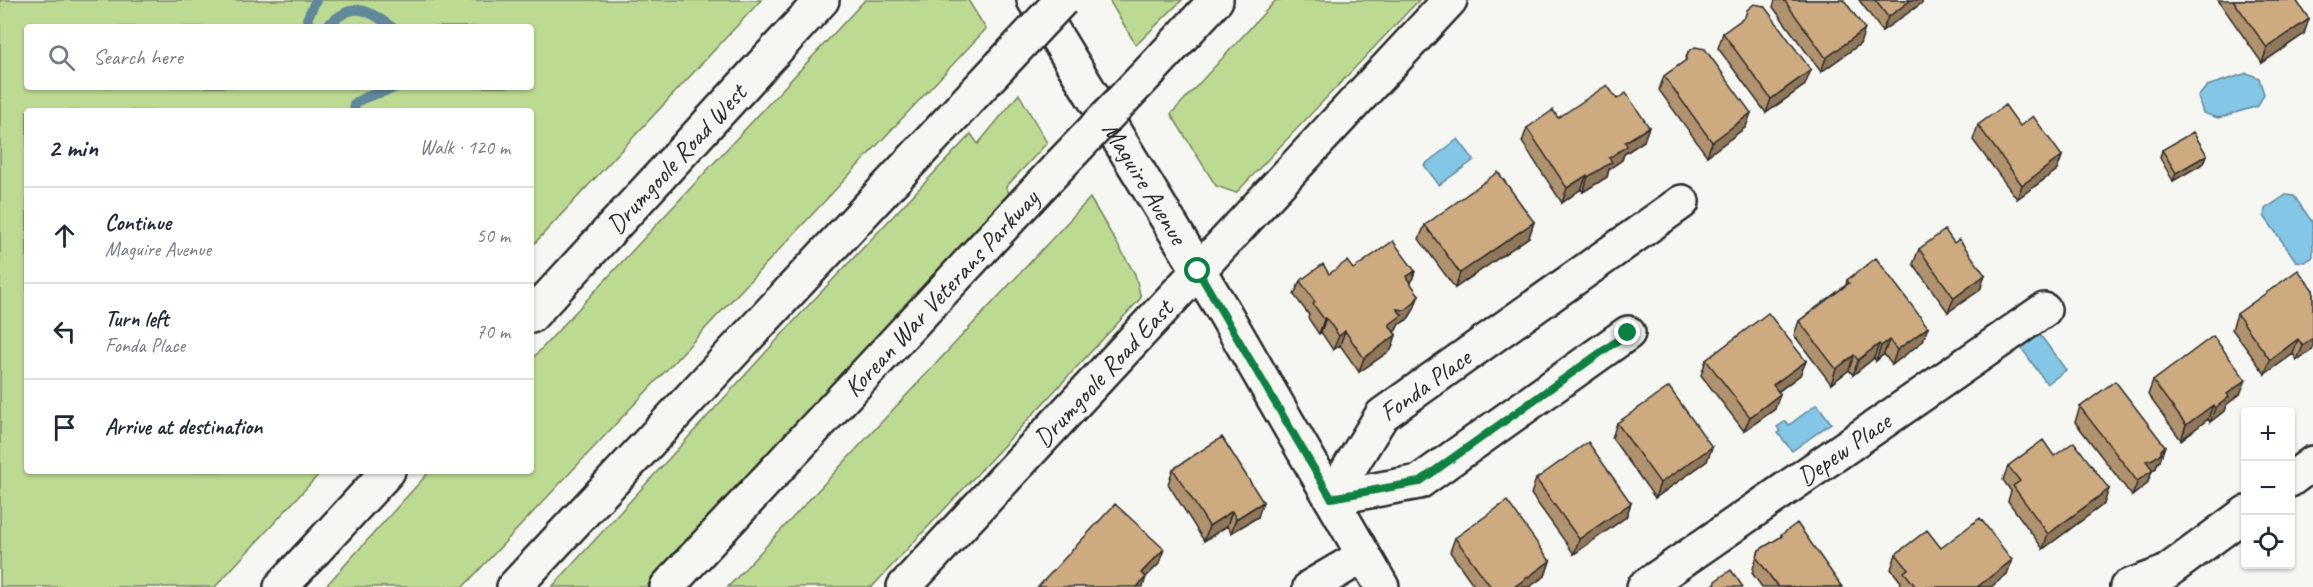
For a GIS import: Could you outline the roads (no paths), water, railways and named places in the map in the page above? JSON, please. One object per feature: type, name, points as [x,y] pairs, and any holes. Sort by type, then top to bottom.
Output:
[{"type":"main road","name":"Drumgoole Road West","points":[[534,313],[822,0]]},
{"type":"main road","name":"Maguire Avenue","points":[[1034,0],[1198,271],[1382,587]]},
{"type":"main road","points":[[514,587],[1062,0]]},
{"type":"main road","name":"Korean War Veterans Parkway","points":[[667,587],[1216,0]]},
{"type":"main road","name":"Drumgoole Road East","points":[[904,587],[1450,0]]},
{"type":"main road","name":"Fonda Place","points":[[1331,498],[1382,415],[1682,202]]},
{"type":"main road","name":"Depew Place","points":[[1644,587],[2044,310]]},
{"type":"main road","points":[[1331,498],[1419,482],[1628,333]]},
{"type":"main road","points":[[2295,476],[2313,463]]},
{"type":"main road","points":[[281,587],[385,474]]},
{"type":"main road","points":[[2127,587],[2165,573],[2243,515]]},
{"type":"main road","points":[[1310,587],[1363,556]]},
{"type":"water","points":[[2247,73],[2259,78],[2264,94],[2258,106],[2218,118],[2203,113],[2198,97],[2207,86]]},
{"type":"water","points":[[1458,139],[1474,160],[1439,185],[1424,165]]},
{"type":"water","points":[[2286,195],[2294,196],[2313,223],[2313,257],[2305,262],[2296,261],[2264,216],[2265,209]]},
{"type":"water","points":[[2038,332],[2066,370],[2047,384],[2020,346]]},
{"type":"water","points":[[1817,404],[1831,423],[1792,451],[1778,433],[1780,431],[1777,427],[1786,421],[1789,425]]},
{"type":"waterway","points":[[309,24],[307,19],[316,0]]},
{"type":"waterway","points":[[329,24],[343,14],[358,10],[373,14],[388,24]]},
{"type":"waterway","points":[[355,108],[354,104],[359,101],[388,90]]}]
